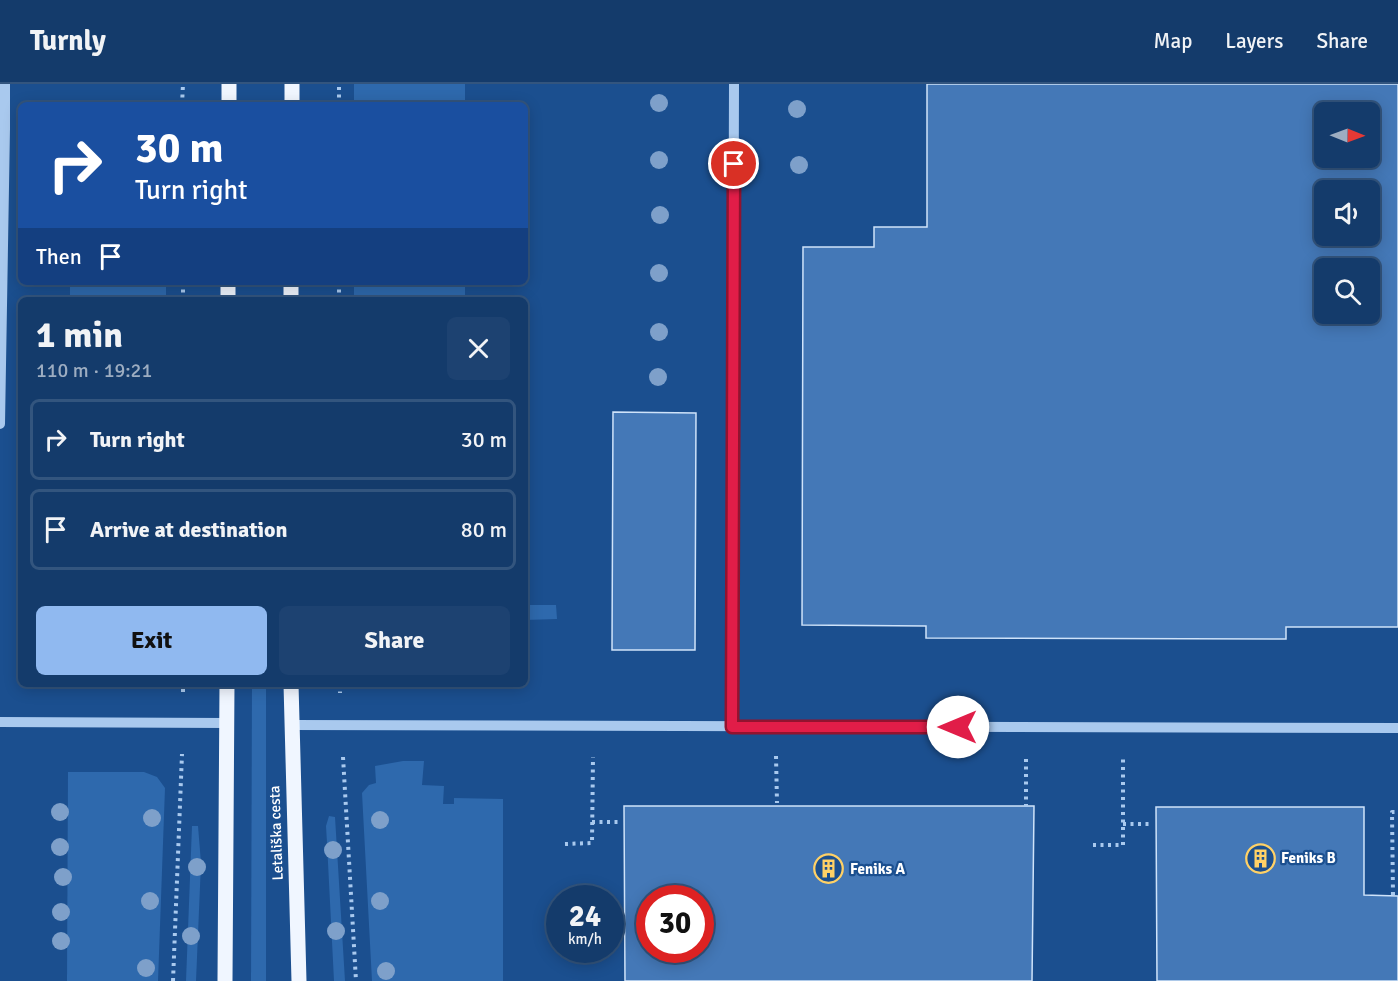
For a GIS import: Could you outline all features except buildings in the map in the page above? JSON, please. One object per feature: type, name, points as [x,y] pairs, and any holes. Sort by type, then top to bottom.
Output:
[{"type":"main road","points":[[229,84],[229,102]]},
{"type":"main road","points":[[292,84],[292,102]]},
{"type":"main road","points":[[225,981],[227,687]]},
{"type":"main road","name":"Letališka cesta","points":[[291,687],[299,981]]},
{"type":"street","points":[[0,424],[2,128],[5,84]]},
{"type":"street","points":[[732,727],[734,84]]},
{"type":"street","points":[[0,722],[227,723]]},
{"type":"street","points":[[291,725],[1398,728]]},
{"type":"path","points":[[182,102],[183,84]]},
{"type":"path","points":[[339,84],[339,102]]},
{"type":"path","points":[[1026,781],[1026,807]]},
{"type":"path","points":[[776,782],[777,803]]},
{"type":"path","points":[[344,784],[356,981]]},
{"type":"path","points":[[565,844],[592,843],[592,784]]},
{"type":"path","points":[[1093,845],[1123,845],[1123,785]]},
{"type":"path","points":[[173,981],[181,790]]},
{"type":"path","points":[[1393,896],[1392,812],[1398,812]]},
{"type":"path","points":[[592,822],[620,822]]},
{"type":"path","points":[[1123,824],[1150,824]]},
{"type":"shaded area","points":[[354,84],[465,84],[465,102],[354,102]]},
{"type":"shaded area","points":[[70,285],[166,285],[166,297],[70,297]]},
{"type":"shaded area","points":[[354,285],[465,285],[465,297],[354,297]]},
{"type":"shaded area","points":[[528,605],[556,605],[557,619],[528,620]]},
{"type":"shaded area","points":[[252,687],[266,687],[266,981],[251,981]]},
{"type":"shaded area","points":[[403,761],[424,761],[422,785],[444,786],[443,804],[454,804],[454,798],[503,799],[503,981],[372,981],[362,793],[369,785],[376,783],[375,766]]},
{"type":"shaded area","points":[[68,772],[144,772],[157,777],[165,788],[158,981],[67,981]]},
{"type":"shaded area","points":[[329,816],[335,817],[345,981],[334,981],[326,826]]},
{"type":"shaded area","points":[[192,826],[198,826],[201,863],[196,981],[186,981]]},
{"type":"place","name":"Feniks B","points":[[1260,858]]},
{"type":"place","name":"Feniks A","points":[[829,869]]},
{"type":"route","points":[[734,164],[732,727],[958,727]]}]
